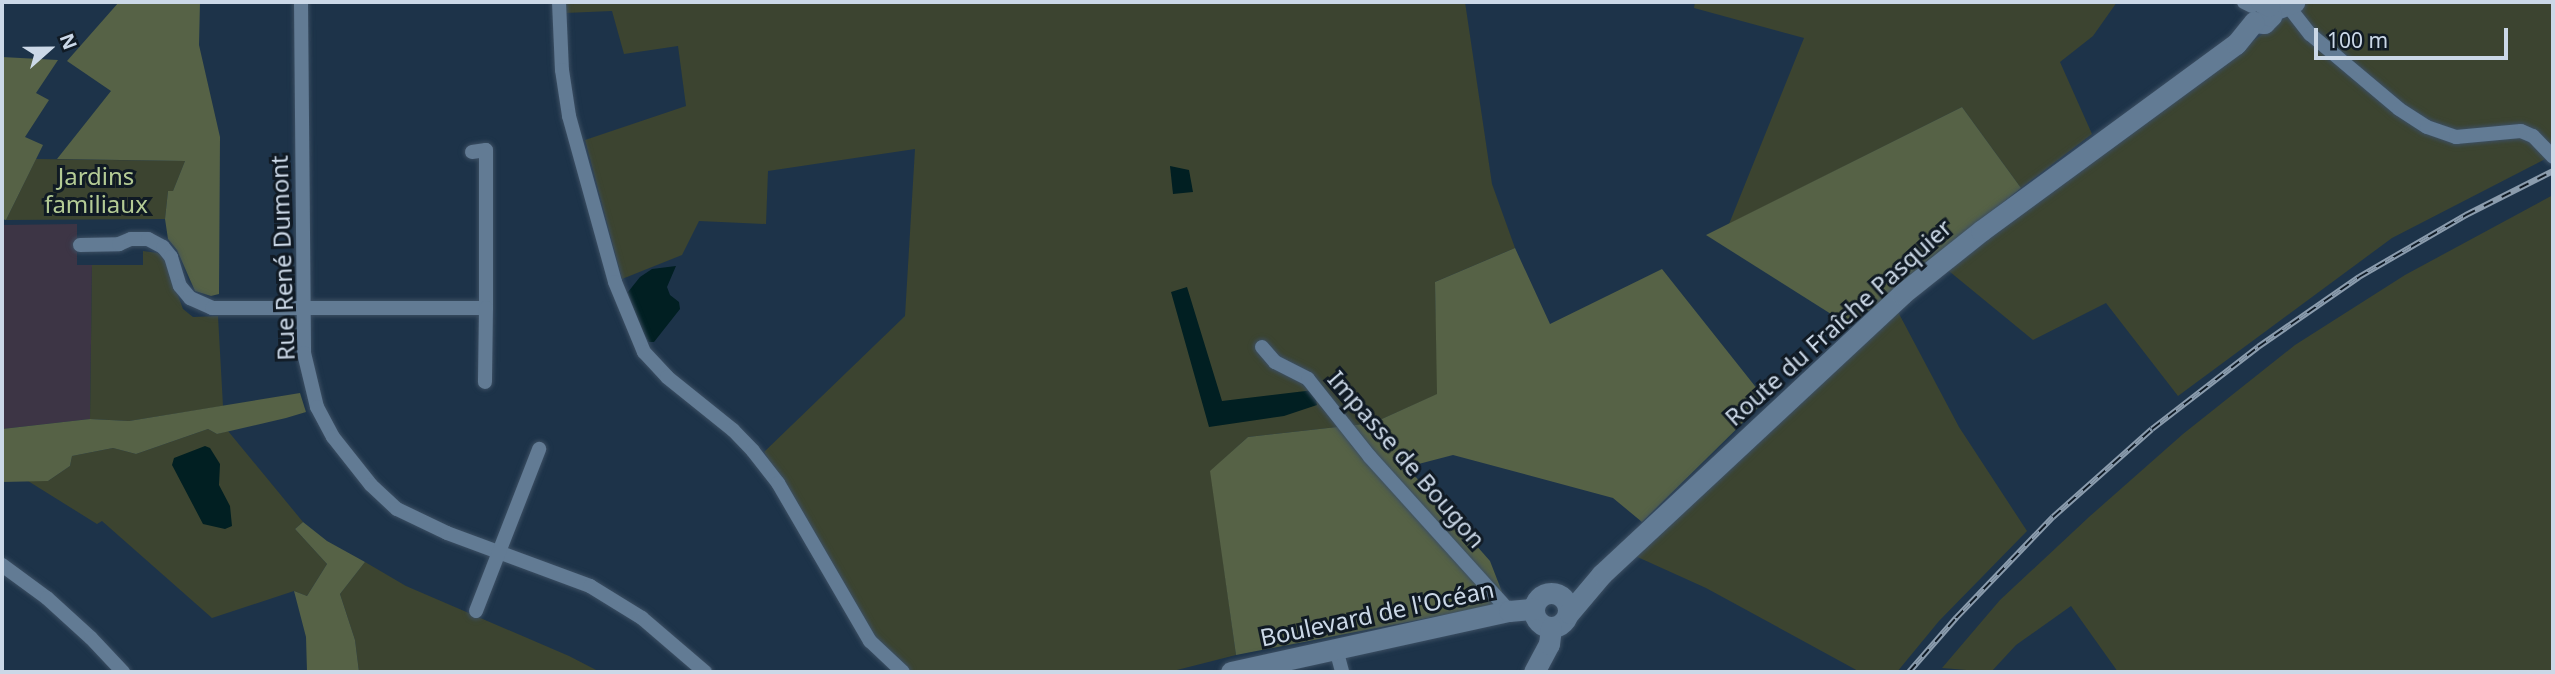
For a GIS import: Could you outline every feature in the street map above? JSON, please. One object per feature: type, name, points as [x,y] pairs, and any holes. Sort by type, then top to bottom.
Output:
[{"type":"main road","name":"Route du Fraîche Pasquier","points":[[1569,613],[1602,574],[1916,282],[1981,231],[2236,44],[2266,6]]},
{"type":"main road","name":"Route du Fraîche Pasquier","points":[[1557,594],[1602,574]]},
{"type":"main road","points":[[1557,594],[1566,601],[1569,613],[1563,624],[1551,628],[1537,620],[1534,609],[1540,597],[1557,594]]},
{"type":"main road","name":"Boulevard de l'Océan","points":[[1231,672],[1508,611],[1534,609]]},
{"type":"main road","points":[[1534,672],[1549,644],[1551,628]]},
{"type":"street","name":"Rue René Dumont","points":[[301,2],[304,353],[310,386],[333,437],[351,461],[397,509],[425,524],[590,586],[642,618],[705,672]]},
{"type":"street","points":[[559,2],[562,70],[569,116],[615,282],[643,352],[667,377],[733,430],[778,483],[870,641],[903,672]]},
{"type":"street","points":[[2266,6],[2310,34],[2399,109],[2427,127],[2456,137],[2521,131],[2533,136],[2549,152]]},
{"type":"street","points":[[472,152],[486,150],[485,383]]},
{"type":"street","points":[[80,244],[119,244],[131,239],[148,239],[163,247],[171,257],[180,286],[190,298],[212,308],[486,308]]},
{"type":"street","name":"Impasse de Bougon","points":[[1262,347],[1275,362],[1308,379],[1370,457],[1508,611]]},
{"type":"street","points":[[476,611],[539,449]]},
{"type":"street","points":[[2,565],[47,598],[123,672]]},
{"type":"street","points":[[1336,649],[1342,672]]},
{"type":"shaded area","points":[[119,2],[200,2],[199,45],[220,137],[219,294],[211,296],[195,291],[177,250],[168,239],[165,219],[168,191],[173,191],[185,161],[57,159],[111,91],[67,61]]},
{"type":"shaded area","points":[[2,57],[58,60],[36,93],[49,100],[25,137],[43,145],[6,220],[2,219]]},
{"type":"shaded area","points":[[1962,107],[2021,188],[1850,326],[1706,235]]},
{"type":"shaded area","points":[[1170,166],[1189,170],[1193,192],[1173,194]]},
{"type":"shaded area","points":[[77,224],[77,265],[92,265],[90,419],[2,429],[2,225]]},
{"type":"shaded area","points":[[1515,248],[1550,324],[1662,269],[1766,400],[1642,522],[1613,498],[1453,455],[1407,467],[1490,561],[1502,592],[1496,605],[1236,655],[1210,471],[1248,437],[1373,423],[1437,394],[1435,282]]},
{"type":"shaded area","points":[[676,266],[667,287],[670,295],[679,302],[680,309],[654,342],[649,342],[640,327],[628,292],[640,277],[652,269]]},
{"type":"shaded area","points":[[1187,287],[1222,401],[1314,390],[1317,405],[1284,416],[1209,427],[1171,292]]},
{"type":"shaded area","points":[[300,393],[306,412],[286,418],[217,434],[208,429],[136,454],[113,448],[72,456],[70,466],[48,481],[2,482],[2,429],[90,419],[129,421]]},
{"type":"shaded area","points":[[205,446],[210,448],[220,464],[219,485],[230,506],[232,526],[225,529],[203,524],[172,465],[174,458]]},
{"type":"shaded area","points":[[303,522],[327,541],[365,562],[340,594],[355,640],[359,672],[307,672],[306,637],[294,591],[307,596],[327,564],[295,529]]},
{"type":"green space","points":[[565,2],[1465,2],[1492,184],[1515,248],[1435,282],[1438,394],[1373,423],[1248,437],[1211,471],[1236,655],[1169,672],[912,672],[869,631],[764,452],[905,316],[915,149],[768,171],[766,224],[699,221],[682,255],[622,279],[585,140],[686,106],[678,46],[624,54],[612,11],[565,13]]},
{"type":"green space","points":[[1695,2],[2117,2],[2093,36],[2060,62],[2092,134],[2021,188],[1962,107],[1729,224],[1804,38],[1694,8]]},
{"type":"green space","points":[[2306,2],[2553,2],[2553,155],[2392,238],[2178,396],[2106,303],[2033,340],[1944,267]]},
{"type":"green space","name":"Jardins familiaux","points":[[36,159],[185,161],[173,191],[168,191],[165,219],[6,220]]},
{"type":"green space","points":[[2553,195],[2553,672],[2118,672],[2071,606],[2016,645],[1991,672],[1942,668],[2000,600],[2089,517],[2183,434],[2295,345],[2405,275]]},
{"type":"green space","points":[[143,251],[158,253],[165,260],[183,309],[193,317],[218,316],[223,406],[129,421],[90,419],[92,265],[143,265]]},
{"type":"green space","points":[[1897,310],[1959,427],[2027,531],[1939,621],[1897,672],[1860,672],[1706,588],[1633,555]]},
{"type":"green space","points":[[208,429],[217,434],[228,431],[303,522],[295,529],[327,564],[307,596],[294,591],[212,618],[102,521],[97,524],[28,481],[48,481],[70,466],[72,456],[113,448],[136,454]]},
{"type":"green space","points":[[365,562],[406,586],[600,672],[359,672],[355,640],[340,594]]},
{"type":"railway","points":[[1909,672],[1956,618],[2053,517],[2152,429],[2258,347],[2359,277],[2466,215],[2553,171]]}]
